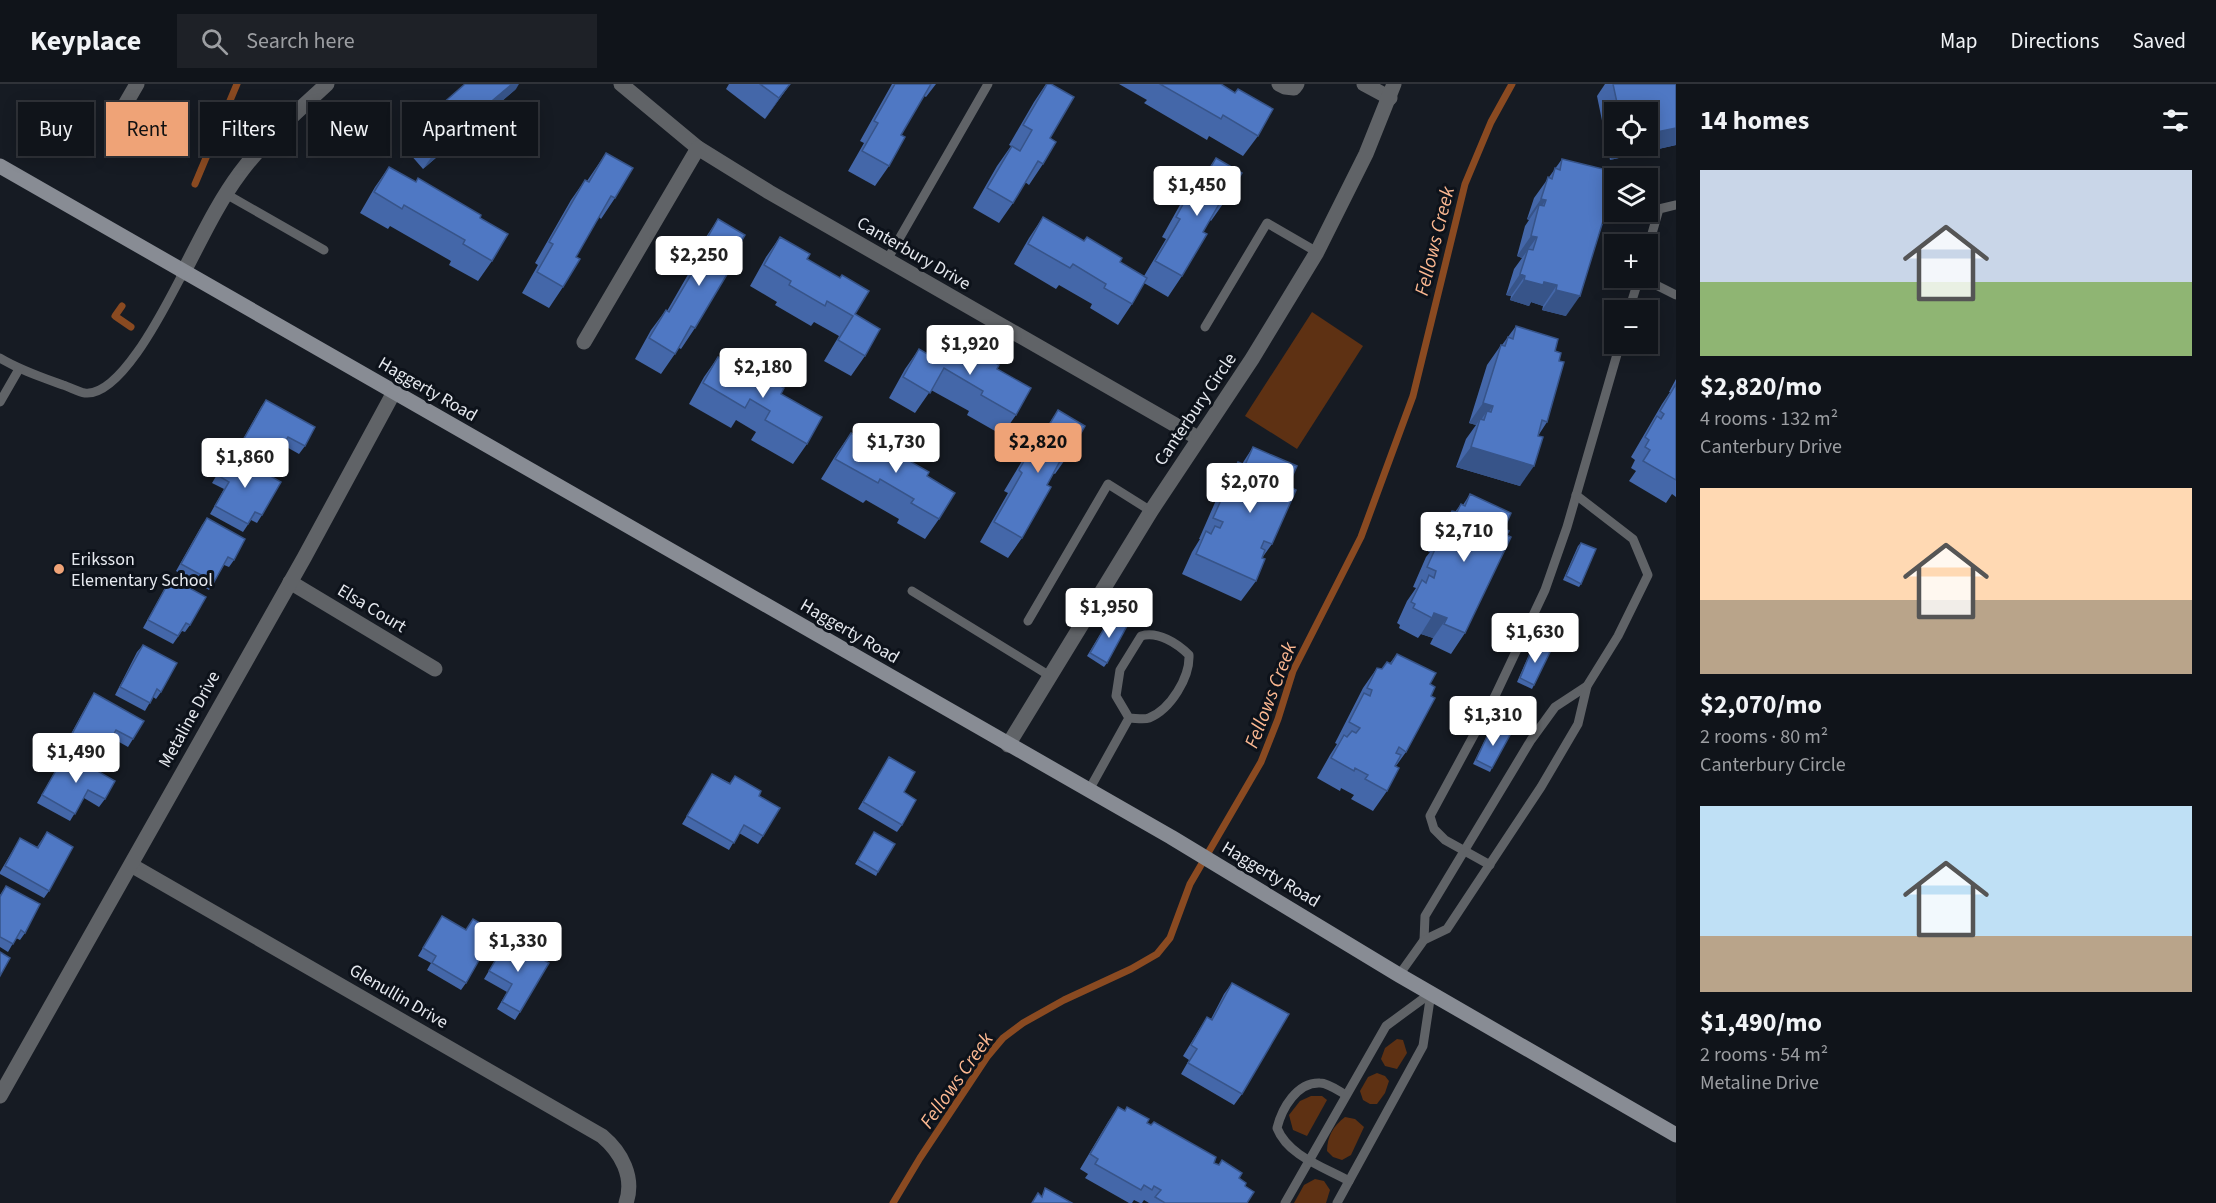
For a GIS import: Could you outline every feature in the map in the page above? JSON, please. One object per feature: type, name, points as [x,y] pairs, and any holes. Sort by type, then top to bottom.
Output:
[{"type":"main road","name":"Haggerty Road","points":[[0,166],[183,273],[1171,837],[1399,975],[1676,1135]]},
{"type":"street","points":[[126,102],[137,84]]},
{"type":"street","points":[[183,273],[226,194],[241,172],[267,141],[327,84]]},
{"type":"street","name":"Canterbury Drive","points":[[621,84],[698,147],[769,192],[1198,438]]},
{"type":"street","points":[[1279,84],[1294,88],[1297,84]]},
{"type":"street","points":[[1364,84],[1392,91]]},
{"type":"street","name":"Canterbury Circle","points":[[1008,745],[1151,511],[1252,359],[1317,252],[1366,154],[1392,91]]},
{"type":"street","points":[[584,342],[698,147]]},
{"type":"street","name":"Metaline Drive","points":[[0,1096],[290,582],[394,392]]},
{"type":"street","name":"Elsa Court","points":[[290,582],[435,669]]},
{"type":"street","name":"Glenullin Drive","points":[[131,865],[602,1136],[619,1153],[624,1163],[628,1179],[626,1203]]},
{"type":"lane","points":[[887,260],[988,84]]},
{"type":"lane","points":[[226,194],[324,250]]},
{"type":"lane","points":[[1652,234],[1659,209],[1676,205]]},
{"type":"lane","points":[[1205,327],[1267,223],[1317,252]]},
{"type":"lane","points":[[0,358],[19,369],[86,393],[108,386],[128,367],[183,273]]},
{"type":"lane","points":[[1658,286],[1676,295]]},
{"type":"lane","points":[[1490,865],[1445,840],[1434,830],[1430,816],[1495,696],[1545,590],[1567,526],[1617,354]]},
{"type":"lane","points":[[0,402],[19,369]]},
{"type":"lane","points":[[1028,621],[1108,484],[1151,511]]},
{"type":"lane","points":[[1399,975],[1424,940],[1447,930],[1541,786],[1578,724],[1587,686],[1618,636],[1648,574],[1633,539],[1576,495]]},
{"type":"lane","points":[[912,591],[1050,676]]},
{"type":"lane","points":[[1150,633],[1159,636],[1190,655],[1190,667],[1168,705],[1148,719],[1129,718],[1116,696],[1120,670],[1141,636],[1150,633]]},
{"type":"lane","points":[[1424,940],[1425,916],[1531,740],[1555,707],[1587,686]]},
{"type":"lane","points":[[1089,790],[1129,718]]},
{"type":"lane","points":[[1285,1203],[1386,1026],[1431,993]]},
{"type":"lane","points":[[1336,1203],[1423,1046],[1431,993]]},
{"type":"lane","points":[[1346,1095],[1322,1083],[1304,1086],[1286,1106],[1277,1128],[1281,1139],[1294,1152],[1348,1181]]},
{"type":"shaded area","points":[[1312,312],[1363,346],[1297,449],[1245,416]]},
{"type":"shaded area","points":[[1397,1039],[1403,1040],[1407,1053],[1397,1069],[1385,1066],[1381,1059],[1385,1048]]},
{"type":"shaded area","points":[[1377,1073],[1385,1076],[1389,1081],[1385,1093],[1377,1104],[1370,1104],[1363,1100],[1360,1091],[1368,1077]]},
{"type":"shaded area","points":[[1311,1096],[1322,1096],[1327,1100],[1307,1136],[1293,1130],[1289,1115],[1300,1101]]},
{"type":"shaded area","points":[[1345,1117],[1355,1119],[1364,1127],[1351,1155],[1342,1160],[1333,1157],[1327,1151],[1327,1146],[1332,1132]]},
{"type":"shaded area","points":[[1315,1179],[1324,1181],[1330,1190],[1326,1203],[1294,1203],[1304,1185]]},
{"type":"building","points":[[465,84],[512,84],[493,100],[495,102],[444,102]]},
{"type":"building","points":[[760,84],[790,84],[779,98]]},
{"type":"building","points":[[895,84],[931,84],[901,135],[905,137],[889,166],[862,151],[878,123],[874,121]]},
{"type":"building","points":[[1047,84],[1074,97],[1050,138],[1056,142],[1043,164],[1038,161],[1013,203],[987,188],[1012,146],[1020,151],[1032,130],[1023,125]]},
{"type":"building","points":[[1160,84],[1221,84],[1235,93],[1238,89],[1273,109],[1258,136],[1223,115],[1221,119]]},
{"type":"building","points":[[1613,84],[1676,84],[1676,128],[1658,132],[1658,102],[1617,102]]},
{"type":"building","points":[[606,153],[633,168],[615,198],[611,196],[576,257],[580,259],[563,287],[537,272],[553,244],[549,242],[585,180],[589,182]]},
{"type":"building","points":[[1216,158],[1242,173],[1225,201],[1222,199],[1203,232],[1207,234],[1182,276],[1155,261],[1180,219],[1176,217],[1195,183],[1200,185]]},
{"type":"building","points":[[1562,159],[1604,169],[1604,218],[1580,296],[1556,290],[1557,285],[1544,282],[1543,285],[1524,280],[1525,276],[1520,274],[1528,249],[1533,250],[1537,237],[1531,236],[1539,205],[1544,206],[1546,200],[1541,199],[1548,177],[1552,179],[1555,168],[1560,170]]},
{"type":"building","points":[[389,167],[416,182],[418,178],[481,215],[480,218],[508,234],[492,261],[463,244],[465,240],[404,205],[402,209],[374,192]]},
{"type":"building","points":[[1043,217],[1084,241],[1087,237],[1122,258],[1120,262],[1147,278],[1132,304],[1104,288],[1106,284],[1073,264],[1070,268],[1028,244]]},
{"type":"building","points":[[718,219],[745,235],[728,264],[732,266],[695,328],[691,326],[675,354],[649,338],[666,310],[669,312],[705,251],[701,249]]},
{"type":"building","points":[[780,237],[810,254],[807,259],[840,278],[842,275],[869,291],[855,314],[880,329],[865,356],[838,340],[853,316],[827,301],[825,306],[789,285],[791,281],[764,265]]},
{"type":"building","points":[[1516,326],[1558,339],[1555,351],[1561,353],[1559,361],[1564,362],[1547,422],[1542,420],[1538,436],[1543,437],[1534,466],[1471,447],[1480,419],[1484,420],[1487,411],[1491,412],[1493,406],[1483,403],[1501,345],[1505,346],[1508,337],[1513,339]]},
{"type":"building","points":[[957,340],[999,365],[997,369],[1031,388],[1016,415],[981,395],[983,391],[944,368],[930,393],[903,377],[919,349],[943,363]]},
{"type":"building","points":[[718,357],[758,380],[761,375],[784,388],[781,394],[822,417],[807,444],[765,420],[770,411],[750,399],[745,408],[703,383]]},
{"type":"building","points":[[1676,384],[1676,480],[1643,461],[1650,450],[1645,447],[1649,440],[1645,437],[1657,416],[1661,419],[1664,414],[1660,411]]},
{"type":"building","points":[[266,400],[315,427],[305,446],[288,437],[275,460],[242,442]]},
{"type":"building","points":[[1058,410],[1085,426],[1069,454],[1065,452],[1047,485],[1051,487],[1022,538],[994,522],[1022,473],[1019,470],[1039,435],[1042,437]]},
{"type":"building","points":[[851,433],[892,456],[894,452],[929,472],[927,476],[955,493],[939,519],[911,503],[914,499],[880,479],[878,483],[835,459]]},
{"type":"building","points":[[1253,447],[1297,466],[1288,486],[1296,490],[1272,544],[1264,541],[1261,548],[1265,550],[1262,558],[1265,559],[1256,581],[1196,554],[1206,531],[1211,534],[1215,526],[1220,528],[1223,522],[1213,518],[1238,462],[1245,465]]},
{"type":"building","points":[[230,453],[281,482],[262,515],[255,512],[248,524],[215,506],[229,482],[217,475]]},
{"type":"building","points":[[1470,494],[1511,513],[1504,529],[1509,531],[1507,535],[1511,537],[1465,633],[1444,624],[1447,618],[1434,613],[1432,618],[1413,608],[1415,604],[1411,602],[1422,580],[1426,583],[1429,575],[1434,578],[1436,571],[1427,567],[1441,536],[1445,539],[1447,534],[1442,531],[1452,511],[1457,512],[1461,504],[1465,506]]},
{"type":"building","points":[[207,518],[245,539],[234,560],[228,557],[214,582],[181,564]]},
{"type":"building","points":[[1581,543],[1596,549],[1581,584],[1566,576]]},
{"type":"building","points":[[171,578],[206,597],[190,625],[186,623],[178,636],[148,620]]},
{"type":"building","points":[[1112,615],[1128,624],[1107,663],[1090,653]]},
{"type":"building","points":[[1534,644],[1550,652],[1534,685],[1520,678]]},
{"type":"building","points":[[143,645],[177,663],[161,692],[157,689],[150,703],[120,687]]},
{"type":"building","points":[[1397,654],[1436,673],[1430,684],[1435,687],[1431,696],[1435,698],[1406,752],[1399,747],[1396,753],[1401,755],[1395,766],[1399,768],[1387,791],[1365,779],[1368,775],[1355,768],[1354,771],[1331,758],[1344,735],[1347,737],[1352,731],[1356,733],[1360,728],[1349,722],[1364,693],[1370,696],[1372,690],[1367,688],[1377,668],[1382,669],[1387,662],[1391,664]]},
{"type":"building","points":[[94,693],[144,721],[133,739],[116,730],[103,754],[71,736]]},
{"type":"building","points":[[1492,726],[1510,735],[1492,768],[1476,760]]},
{"type":"building","points":[[66,753],[115,781],[105,799],[88,790],[75,814],[42,795]]},
{"type":"building","points":[[889,757],[915,772],[904,792],[916,800],[902,825],[863,802]]},
{"type":"building","points":[[712,774],[730,784],[735,776],[761,791],[759,796],[780,808],[763,836],[744,825],[734,843],[687,816]]},
{"type":"building","points":[[47,832],[73,847],[49,891],[5,866],[20,838],[38,848]]},
{"type":"building","points":[[874,832],[895,844],[878,872],[858,860]]},
{"type":"building","points":[[6,886],[40,904],[25,933],[21,930],[13,944],[0,937],[0,897]]},
{"type":"building","points":[[442,916],[466,930],[473,919],[495,932],[466,983],[432,963],[436,956],[423,948]]},
{"type":"building","points":[[508,939],[549,963],[520,1012],[502,1002],[512,984],[489,971]]},
{"type":"building","points":[[0,952],[10,958],[0,976]]},
{"type":"building","points":[[1232,983],[1289,1014],[1242,1094],[1188,1063],[1197,1049],[1191,1045],[1207,1017],[1212,1020]]},
{"type":"building","points":[[1118,1107],[1125,1111],[1127,1107],[1149,1119],[1147,1123],[1151,1125],[1154,1122],[1216,1157],[1214,1163],[1219,1165],[1222,1160],[1242,1173],[1239,1178],[1254,1192],[1247,1203],[1165,1203],[1155,1197],[1161,1190],[1154,1186],[1152,1190],[1144,1185],[1141,1190],[1095,1164],[1098,1159],[1090,1154]]},
{"type":"building","points":[[1045,1188],[1072,1203],[1032,1203],[1038,1193],[1042,1197]]},
{"type":"waterway","points":[[195,184],[237,84]]},
{"type":"waterway","name":"Fellows Creek","points":[[893,1203],[987,1057],[1003,1038],[1023,1023],[1064,1000],[1131,969],[1157,954],[1170,938],[1190,884],[1261,762],[1293,671],[1361,537],[1413,396],[1465,184],[1491,122],[1512,84]]},
{"type":"waterway","points":[[122,306],[115,316],[131,327]]},
{"type":"place","name":"Eriksson Elementary School","points":[[59,569]]}]
